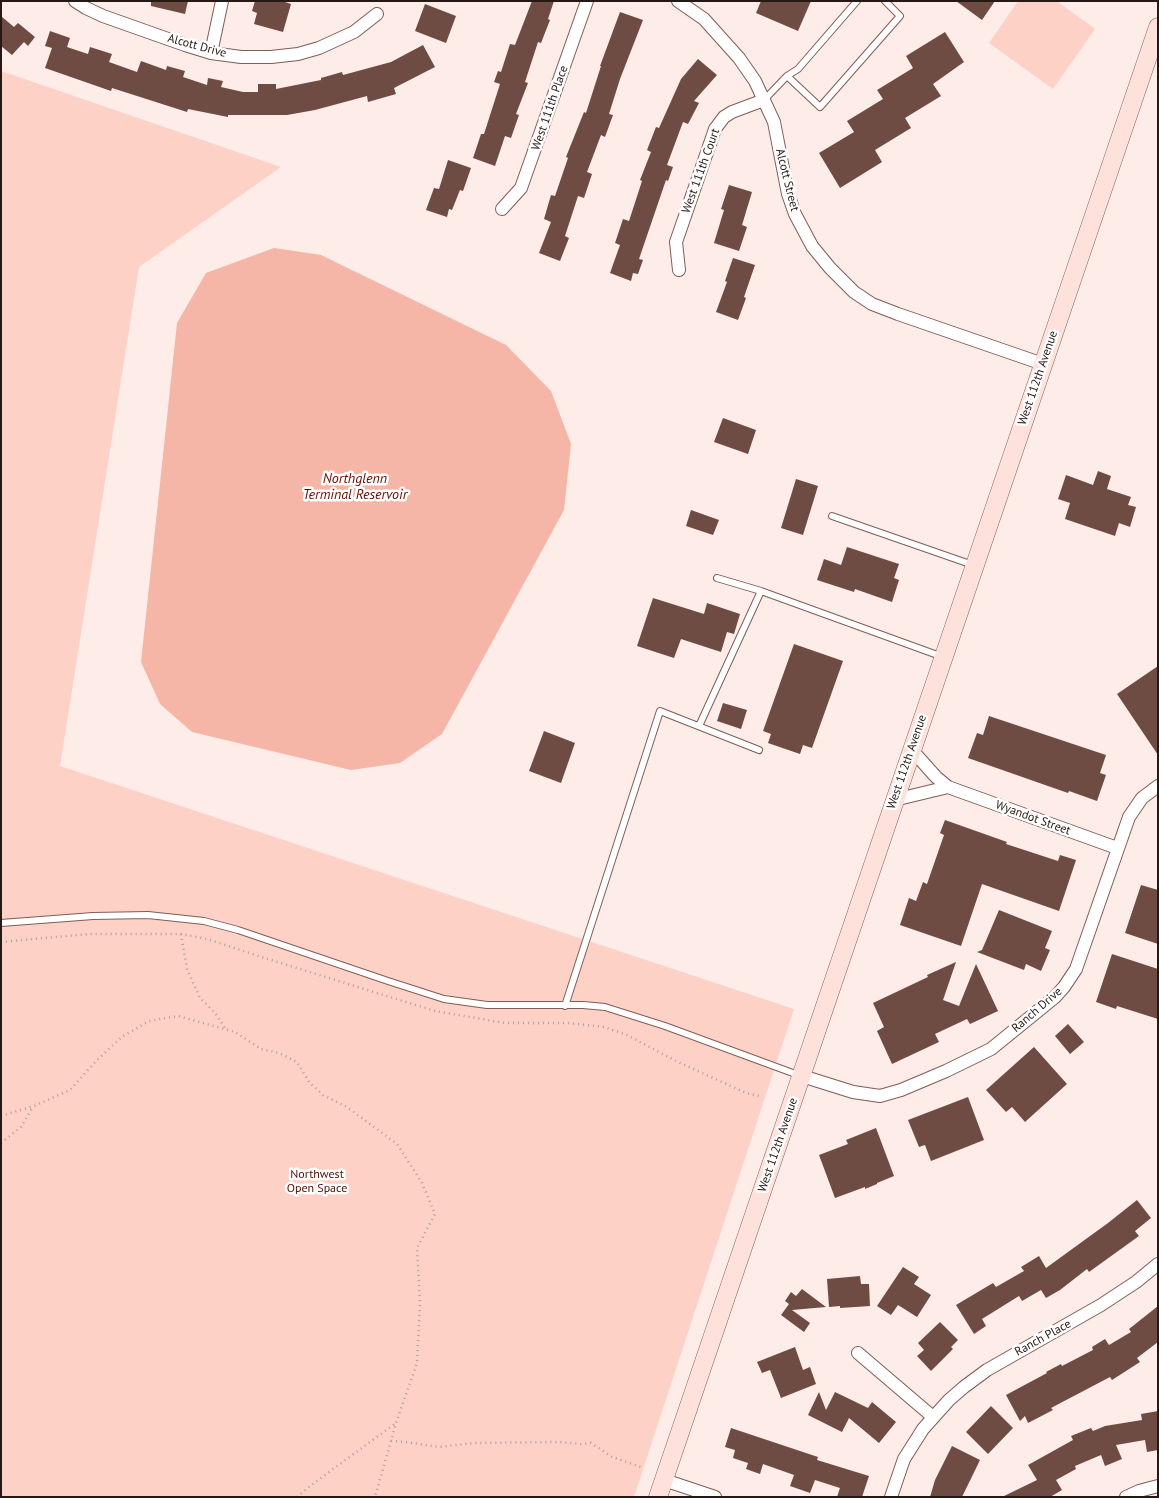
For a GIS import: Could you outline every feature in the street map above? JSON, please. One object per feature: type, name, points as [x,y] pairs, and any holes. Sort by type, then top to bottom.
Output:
[{"type":"main road","name":"West 112th Avenue","points":[[658,1497],[1158,27]]},
{"type":"street","name":"Alcott Drive","points":[[75,1],[102,16],[185,45],[212,53],[241,57],[271,58],[298,54],[319,48],[354,32],[377,14]]},
{"type":"street","points":[[212,53],[222,1]]},
{"type":"street","name":"West 111th Place","points":[[502,209],[521,188],[587,1]]},
{"type":"street","name":"Alcott Street","points":[[678,1],[704,19],[739,58],[755,81],[774,122],[788,194],[795,214],[812,246],[830,268],[854,292],[872,304],[898,314],[1043,364]]},
{"type":"street","name":"West 111th Court","points":[[679,270],[676,242],[715,129],[724,117],[764,100]]},
{"type":"street","name":"Wyandot Street","points":[[911,749],[948,787],[1117,848]]},
{"type":"street","name":"Ranch Drive","points":[[802,1076],[853,1092],[880,1096],[901,1090],[991,1049],[1054,997],[1064,987],[1076,969],[1129,817],[1134,807],[1148,792],[1158,786]]},
{"type":"street","points":[[894,800],[948,787]]},
{"type":"street","name":"Ranch Place","points":[[891,1497],[904,1459],[923,1429],[933,1416],[964,1386],[987,1370],[1101,1305],[1136,1282],[1158,1264]]},
{"type":"street","points":[[858,1353],[933,1416]]},
{"type":"street","points":[[664,1480],[715,1497]]},
{"type":"street","points":[[1126,1497],[1158,1486]]},
{"type":"lane","points":[[764,100],[787,76],[798,70],[857,1]]},
{"type":"lane","points":[[787,76],[820,106],[900,16],[884,1]]},
{"type":"lane","points":[[832,516],[974,565]]},
{"type":"lane","points":[[717,578],[760,591],[943,657]]},
{"type":"lane","points":[[699,726],[760,591]]},
{"type":"lane","points":[[565,1006],[660,711],[759,750]]},
{"type":"lane","points":[[1,924],[93,916],[148,916],[204,921],[238,930],[444,999],[487,1005],[605,1007],[665,1026],[802,1076]]},
{"type":"path","points":[[1,942],[88,934],[181,934],[208,939],[435,1011],[505,1023],[568,1023],[604,1027],[627,1035],[676,1061],[746,1094],[759,1096]]},
{"type":"path","points":[[181,934],[187,969],[200,998],[215,1013],[225,1030]]},
{"type":"path","points":[[1,1116],[34,1106],[70,1090],[96,1061],[123,1036],[150,1021],[178,1016],[235,1032],[261,1049],[280,1053],[296,1062],[309,1082],[323,1095],[347,1107],[397,1144],[422,1184],[435,1214],[417,1248],[420,1303],[416,1363],[390,1441],[375,1497]]},
{"type":"path","points":[[1,1143],[21,1127],[34,1106]]},
{"type":"path","points":[[297,1497],[396,1423]]},
{"type":"path","points":[[390,1441],[438,1447],[474,1444],[591,1443],[612,1458],[641,1467]]},
{"type":"green space","points":[[1018,1],[1057,1],[1095,29],[1053,89],[989,43]]},
{"type":"green space","name":"Northwest Open Space","points":[[1,71],[281,167],[139,267],[60,766],[794,1009],[634,1497],[1,1497]]},
{"type":"water","name":"Northglenn Terminal Reservoir","points":[[274,248],[321,255],[506,345],[551,391],[571,444],[564,510],[442,734],[400,763],[351,770],[192,732],[160,704],[141,662],[177,323],[206,273]]},
{"type":"building","points":[[151,1],[188,1],[185,14],[151,6]]},
{"type":"building","points":[[255,1],[282,1],[291,4],[283,32],[254,24],[257,13],[252,11]]},
{"type":"building","points":[[532,1],[554,1],[548,19],[550,20],[541,43],[538,42],[525,82],[528,83],[516,114],[519,115],[511,138],[505,136],[495,166],[473,158],[481,134],[484,134],[500,84],[494,82],[498,71],[501,72],[510,44],[515,45]]},
{"type":"building","points":[[761,1],[811,1],[798,31],[756,13]]},
{"type":"building","points":[[956,1],[995,1],[982,20]]},
{"type":"building","points":[[425,4],[456,16],[446,43],[415,31]]},
{"type":"building","points":[[620,12],[643,20],[620,79],[609,114],[613,115],[605,137],[601,135],[587,172],[592,174],[584,198],[578,196],[565,236],[569,238],[560,261],[539,253],[551,222],[544,219],[551,195],[555,196],[568,158],[566,157],[584,112],[586,113],[600,66]]},
{"type":"building","points":[[1,16],[14,27],[18,23],[35,37],[28,46],[24,42],[12,55],[1,46]]},
{"type":"building","points":[[50,31],[70,38],[67,47],[88,54],[90,47],[112,54],[109,62],[137,72],[141,61],[166,70],[167,66],[185,71],[183,77],[207,85],[208,78],[223,81],[221,87],[243,92],[258,92],[258,84],[276,84],[276,89],[321,80],[321,78],[342,72],[343,75],[391,62],[423,45],[435,67],[394,88],[396,94],[368,102],[367,96],[315,110],[287,115],[228,115],[228,117],[188,109],[187,112],[112,88],[111,91],[45,68],[52,48],[45,46]]},
{"type":"building","points":[[945,32],[964,62],[933,84],[941,96],[905,118],[911,128],[875,150],[882,162],[840,188],[819,153],[854,132],[847,121],[883,99],[877,90],[913,68],[906,56]]},
{"type":"building","points":[[698,59],[717,75],[694,101],[699,103],[688,124],[683,122],[667,165],[673,167],[668,181],[666,180],[639,259],[643,260],[638,274],[633,273],[631,281],[610,273],[620,245],[615,243],[623,219],[629,221],[642,181],[640,180],[651,152],[647,150],[656,127],[659,128],[681,79]]},
{"type":"building","points":[[448,160],[471,168],[463,191],[460,190],[452,210],[449,209],[447,217],[426,210],[434,188],[439,189]]},
{"type":"building","points":[[729,185],[752,192],[742,225],[747,227],[739,251],[714,243],[724,210],[721,209]]},
{"type":"building","points":[[733,258],[755,265],[738,320],[716,312]]},
{"type":"building","points":[[723,418],[756,430],[748,454],[714,442]]},
{"type":"building","points":[[1098,471],[1111,476],[1107,489],[1131,497],[1128,505],[1136,507],[1130,527],[1119,523],[1115,536],[1065,519],[1070,503],[1058,499],[1066,475],[1093,485]]},
{"type":"building","points":[[796,479],[818,486],[803,535],[781,528]]},
{"type":"building","points":[[691,510],[719,520],[713,535],[686,526]]},
{"type":"building","points":[[847,547],[899,564],[894,578],[899,580],[892,602],[855,589],[854,592],[817,580],[824,559],[841,565]]},
{"type":"building","points":[[653,598],[704,614],[707,603],[740,614],[734,634],[727,632],[721,652],[681,639],[674,658],[637,646]]},
{"type":"building","points":[[794,644],[843,661],[812,748],[803,745],[800,754],[768,743],[771,734],[763,731]]},
{"type":"building","points":[[1158,666],[1158,755],[1117,694]]},
{"type":"building","points":[[723,703],[747,710],[741,729],[717,721]]},
{"type":"building","points":[[989,716],[1106,755],[1100,773],[1106,775],[1097,801],[1069,791],[1068,793],[968,758],[977,733],[983,735]]},
{"type":"building","points":[[544,731],[575,743],[561,783],[529,771]]},
{"type":"building","points":[[945,820],[1007,842],[1006,844],[1058,861],[1060,855],[1076,860],[1059,911],[982,884],[961,946],[900,925],[909,898],[916,901],[923,882],[927,884],[944,835],[940,833]]},
{"type":"building","points":[[1141,885],[1158,890],[1158,944],[1125,933]]},
{"type":"building","points":[[999,910],[1052,931],[1045,948],[1050,950],[1041,971],[1026,964],[1024,970],[977,952],[982,950]]},
{"type":"building","points":[[1112,954],[1158,969],[1158,1019],[1117,1006],[1116,1009],[1096,1002]]},
{"type":"building","points":[[956,962],[943,1000],[959,1006],[976,964],[998,1011],[970,1024],[967,1019],[935,1034],[939,1042],[892,1064],[877,1031],[884,1027],[873,1003]]},
{"type":"building","points":[[1068,1024],[1084,1042],[1070,1054],[1055,1036]]},
{"type":"building","points":[[1034,1047],[1067,1084],[1025,1122],[1012,1107],[1006,1112],[986,1090]]},
{"type":"building","points":[[968,1097],[984,1140],[931,1161],[925,1145],[919,1147],[908,1120]]},
{"type":"building","points":[[876,1128],[894,1176],[865,1189],[865,1187],[835,1198],[819,1155],[848,1144],[846,1140]]},
{"type":"building","points":[[1137,1200],[1151,1218],[1135,1231],[1139,1236],[1089,1272],[1087,1269],[1060,1290],[1046,1298],[1041,1290],[1022,1301],[1019,1296],[982,1319],[986,1326],[974,1334],[956,1305],[993,1283],[996,1287],[1024,1271],[1021,1267],[1039,1256],[1046,1268]]},
{"type":"building","points":[[903,1267],[919,1277],[914,1284],[931,1295],[917,1317],[898,1305],[891,1315],[877,1306]]},
{"type":"building","points":[[860,1276],[861,1284],[869,1284],[870,1306],[829,1307],[827,1279]]},
{"type":"building","points":[[802,1289],[826,1307],[792,1310],[810,1323],[804,1332],[781,1315],[789,1304],[785,1301],[791,1292],[796,1296]]},
{"type":"building","points":[[1158,1306],[1158,1342],[1137,1358],[1140,1362],[1112,1380],[1110,1377],[1051,1408],[1053,1410],[1028,1423],[1025,1416],[1020,1421],[1006,1395],[1061,1364],[1062,1366],[1093,1350],[1092,1347],[1105,1339],[1109,1345],[1131,1332],[1129,1329]]},
{"type":"building","points":[[940,1322],[958,1340],[951,1347],[953,1349],[931,1371],[917,1356],[924,1350],[918,1343]]},
{"type":"building","points":[[795,1347],[803,1370],[810,1367],[816,1384],[781,1398],[770,1370],[762,1373],[757,1362]]},
{"type":"building","points":[[819,1392],[826,1410],[835,1392],[868,1408],[872,1402],[896,1422],[879,1443],[849,1418],[842,1432],[808,1415]]},
{"type":"building","points":[[991,1406],[1013,1428],[988,1454],[966,1432]]},
{"type":"building","points":[[1158,1411],[1158,1450],[1147,1452],[1145,1440],[1116,1445],[1122,1459],[1105,1466],[1101,1455],[1075,1466],[1076,1469],[1056,1480],[1062,1490],[1050,1497],[1002,1497],[1037,1480],[1028,1465],[1073,1440],[1071,1436],[1091,1428],[1093,1431],[1105,1426],[1142,1420],[1141,1414]]},
{"type":"building","points":[[731,1428],[818,1457],[817,1460],[869,1476],[862,1497],[837,1497],[840,1488],[815,1480],[810,1493],[790,1486],[794,1475],[763,1464],[760,1474],[746,1469],[748,1463],[733,1458],[735,1450],[725,1447]]},
{"type":"building","points":[[952,1446],[980,1460],[962,1497],[930,1497],[935,1480]]}]
